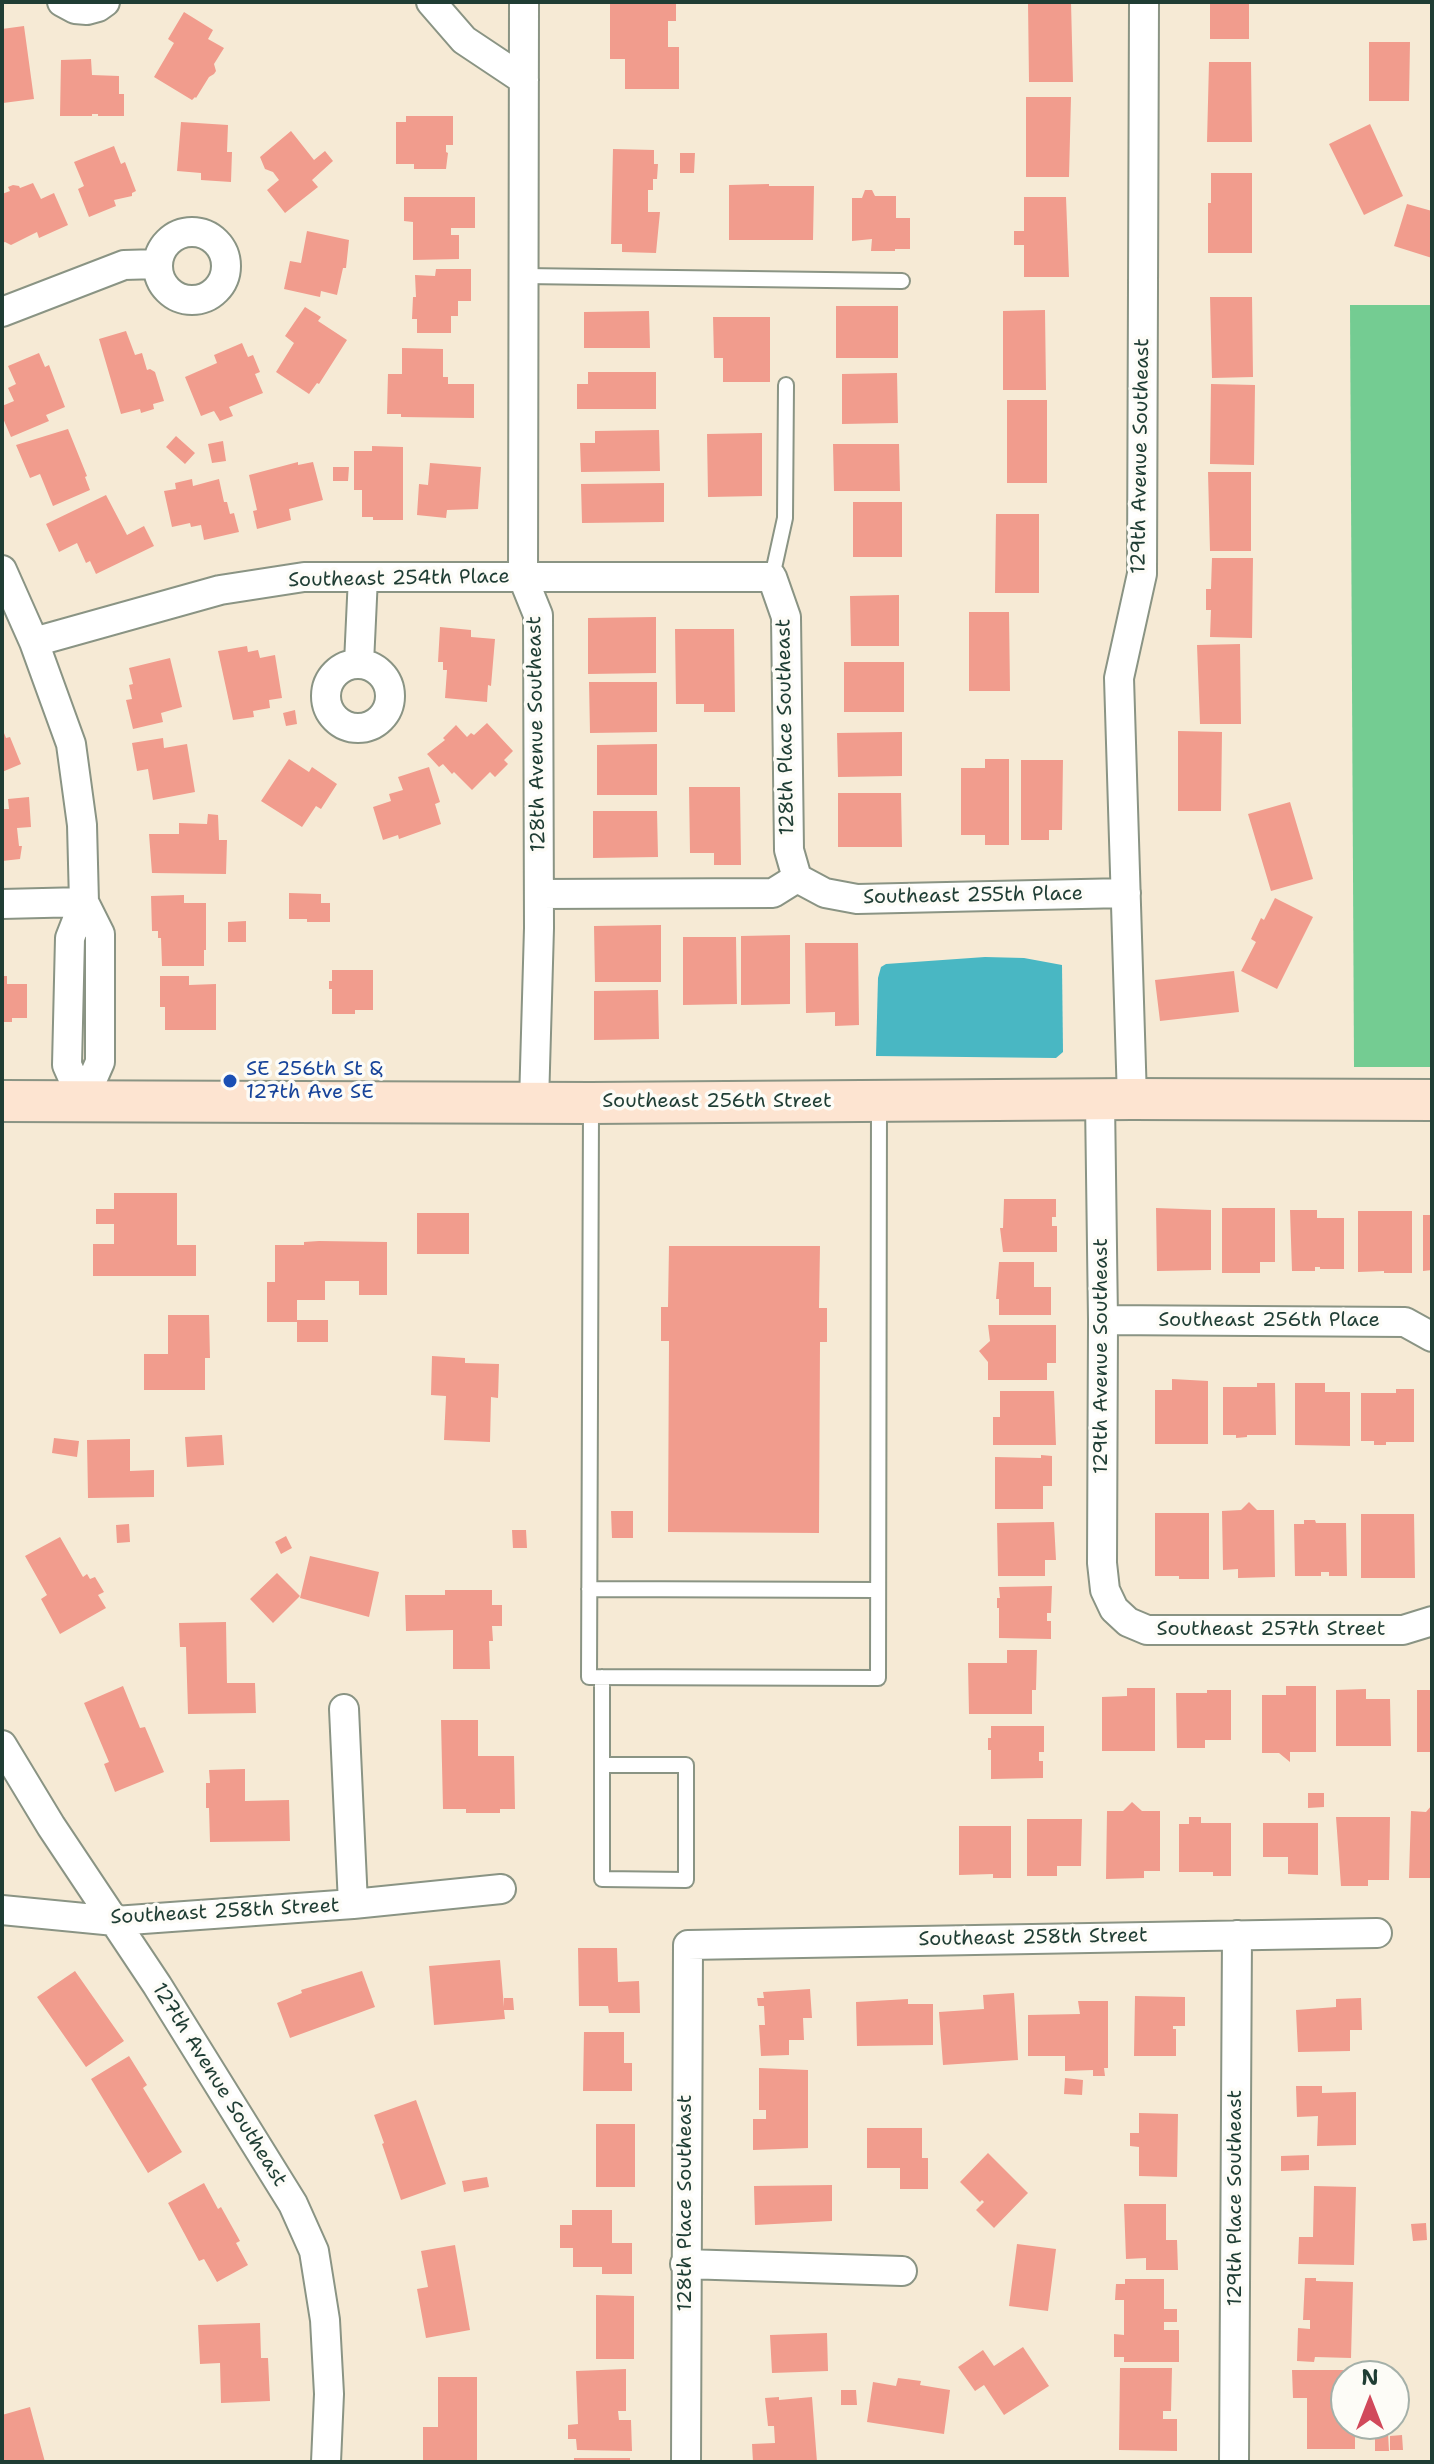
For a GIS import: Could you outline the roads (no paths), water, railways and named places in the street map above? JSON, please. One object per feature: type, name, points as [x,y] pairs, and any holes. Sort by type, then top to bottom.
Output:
[{"type":"main road","name":"Southeast 256th Street","points":[[2,1101],[591,1103],[1432,1100]]},
{"type":"street","points":[[62,2],[75,9],[87,10],[105,2]]},
{"type":"street","points":[[431,2],[464,40],[524,80]]},
{"type":"street","name":"128th Avenue Southeast","points":[[524,2],[523,578],[538,615],[539,894],[534,1103]]},
{"type":"street","name":"129th Avenue Southeast","points":[[1114,1609],[1105,1590],[1102,1563],[1103,1320],[1126,893],[1119,678],[1142,574],[1144,2]]},
{"type":"street","points":[[2,312],[124,265],[158,264]]},
{"type":"street","points":[[2,570],[34,642],[71,744],[82,825],[84,902],[70,938],[67,1065],[83,1101]]},
{"type":"street","name":"Southeast 254th Place","points":[[34,642],[220,590],[304,577],[772,577]]},
{"type":"street","points":[[359,663],[363,577]]},
{"type":"street","name":"128th Place Southeast","points":[[772,577],[786,617],[789,850],[797,878]]},
{"type":"street","points":[[539,894],[773,893],[797,878]]},
{"type":"street","name":"Southeast 255th Place","points":[[797,878],[825,893],[857,899],[1126,893]]},
{"type":"street","points":[[2,904],[84,902]]},
{"type":"street","name":"Southeast 256th Place","points":[[1103,1320],[1405,1322],[1432,1337]]},
{"type":"street","name":"Southeast 257th Street","points":[[1114,1609],[1128,1622],[1147,1630],[1403,1630],[1432,1621]]},
{"type":"street","name":"Southeast 258th Street","points":[[344,1709],[353,1904]]},
{"type":"street","name":"127th Avenue Southeast","points":[[2,1745],[293,2204],[314,2251],[325,2320],[329,2394],[326,2462]]},
{"type":"street","name":"Southeast 258th Street","points":[[2,1910],[115,1921],[353,1904],[501,1889]]},
{"type":"street","name":"Southeast 258th Street","points":[[688,1945],[1377,1933]]},
{"type":"street","name":"129th Place Southeast","points":[[1234,2462],[1237,1935]]},
{"type":"street","name":"128th Place Southeast","points":[[686,2462],[688,1945]]},
{"type":"street","points":[[685,2264],[902,2271]]},
{"type":"lane","points":[[524,276],[902,281]]},
{"type":"lane","points":[[772,577],[785,518],[786,385]]},
{"type":"lane","points":[[591,1103],[589,1677],[878,1678],[879,1102]]},
{"type":"lane","points":[[589,1589],[878,1590]]},
{"type":"lane","points":[[602,1677],[602,1765],[602,1879],[686,1880],[686,1765],[602,1765]]},
{"type":"water","points":[[985,957],[1024,958],[1062,965],[1063,1052],[1056,1058],[876,1056],[881,967],[886,964]]},
{"type":"place","name":"SE 256th St & 127th Ave SE","points":[[230,1081]]}]
